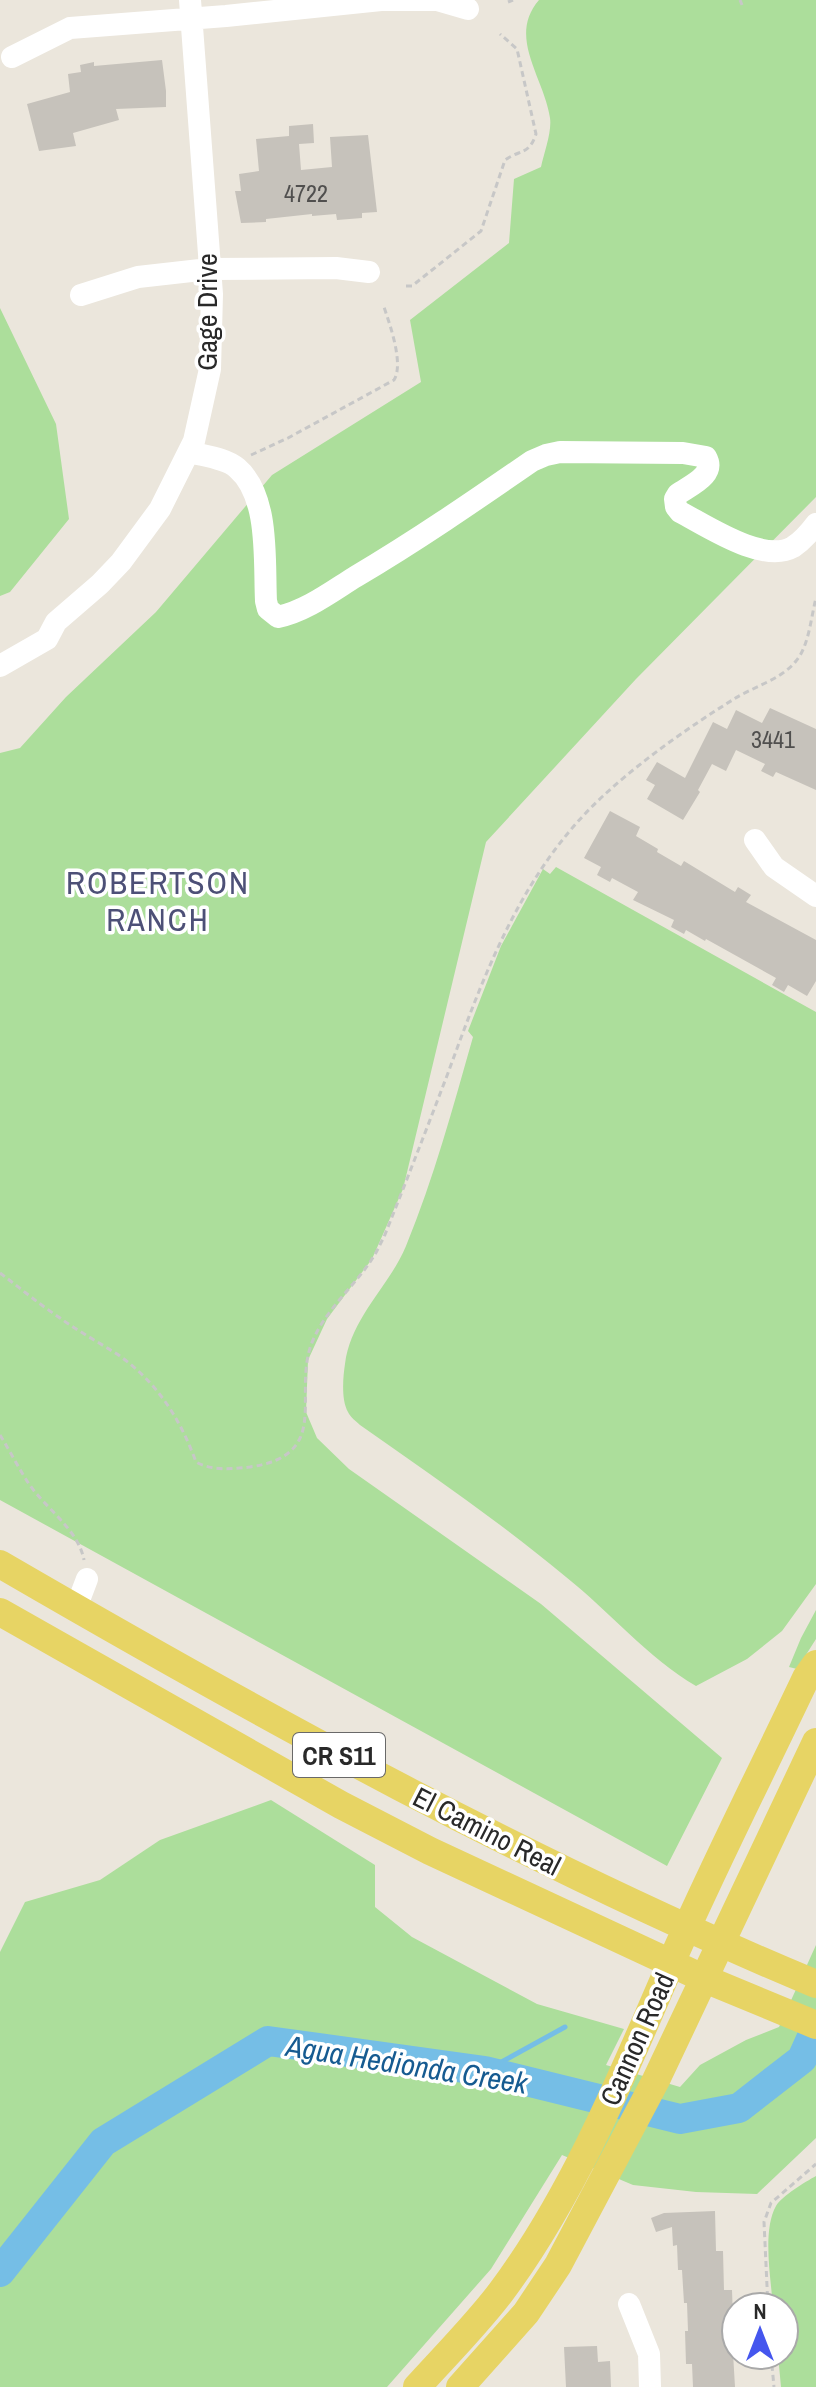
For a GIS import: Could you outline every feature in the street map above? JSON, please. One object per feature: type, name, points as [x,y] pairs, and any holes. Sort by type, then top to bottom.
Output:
[{"type":"main road","name":"El Camino Real","points":[[0,1564],[320,1745],[556,1867],[809,1981]]},
{"type":"main road","name":"El Camino Real","points":[[0,1612],[430,1851],[705,1979],[816,2025]]},
{"type":"main road","name":"Cannon Road","points":[[417,2387],[500,2293],[530,2249],[579,2164],[625,2071],[687,1928],[806,1678],[816,1664]]},
{"type":"main road","name":"Cannon Road","points":[[460,2387],[526,2313],[558,2265],[656,2080],[816,1742]]},
{"type":"street","points":[[12,57],[70,28],[191,9],[437,0],[468,9]]},
{"type":"street","name":"Gage Drive","points":[[0,666],[47,639],[56,622],[121,562],[160,509],[194,441],[210,369],[212,294],[191,9]]},
{"type":"street","points":[[81,295],[138,277],[209,269],[336,268],[369,272]]},
{"type":"street","points":[[189,452],[236,467],[251,486],[264,538],[266,601],[268,609],[278,617],[317,601],[458,513],[532,461],[560,452],[683,453],[706,457],[709,470],[678,494],[676,507],[680,512],[755,550],[792,548],[816,524]]},
{"type":"street","name":"Gage Drive","points":[[0,648],[36,628],[56,622]]},
{"type":"street","points":[[755,840],[774,867],[816,896]]},
{"type":"street","points":[[76,1608],[87,1579]]},
{"type":"street","points":[[629,2304],[649,2354],[650,2387]]},
{"type":"path","points":[[406,286],[412,286],[481,231],[505,160],[527,151],[533,143],[536,134],[517,49],[500,34]]},
{"type":"path","points":[[225,462],[254,454],[277,443],[394,380],[399,370],[391,326],[384,307]]},
{"type":"path","points":[[0,1273],[61,1319],[120,1356],[149,1380],[172,1409],[196,1462],[207,1468],[241,1468],[272,1464],[288,1454],[300,1439],[305,1423],[307,1369],[312,1343],[372,1259],[384,1237],[492,959],[540,867],[572,825],[653,754],[735,698],[790,668],[799,659],[804,646],[816,598]]},
{"type":"path","points":[[0,1435],[30,1486],[67,1527],[82,1553],[87,1579]]},
{"type":"path","points":[[767,2291],[764,2222],[771,2203],[816,2164]]},
{"type":"green space","points":[[539,0],[816,0],[816,497],[636,679],[486,842],[403,1189],[372,1259],[327,1319],[308,1360],[306,1412],[317,1438],[349,1469],[541,1604],[722,1758],[667,1866],[0,1500],[0,753],[20,748],[66,697],[156,612],[272,475],[421,382],[410,320],[509,243],[514,179],[541,167],[550,118],[530,58],[526,28]]},
{"type":"green space","points":[[0,308],[56,424],[69,519],[10,592],[0,596]]},
{"type":"green space","points":[[556,867],[816,1012],[816,1584],[782,1631],[747,1659],[696,1686],[661,1662],[516,1537],[360,1425],[349,1414],[344,1401],[345,1364],[349,1347],[362,1317],[399,1261],[416,1220],[473,1037],[468,1031],[501,946],[543,869],[550,874]]},
{"type":"green space","points":[[816,1610],[816,1639],[797,1669],[789,1667],[801,1638]]},
{"type":"green space","points":[[271,1800],[375,1865],[375,1907],[412,1937],[537,2004],[624,2029],[606,2065],[680,2087],[700,2065],[746,2040],[779,2027],[816,1945],[816,2138],[757,2194],[696,2192],[633,2185],[562,2155],[491,2269],[387,2387],[0,2387],[0,1952],[25,1902],[100,1880],[160,1840]]},
{"type":"green space","points":[[816,2176],[816,2387],[781,2387],[780,2371],[800,2371],[800,2291],[771,2291],[769,2228],[776,2206]]},
{"type":"building","points":[[162,60],[166,107],[116,109],[119,120],[73,133],[76,146],[39,151],[27,104],[70,92],[68,74],[81,72],[80,65]]},
{"type":"building","points":[[313,124],[314,143],[299,144],[301,170],[332,167],[330,137],[368,135],[377,212],[362,213],[362,218],[337,220],[336,214],[312,214],[241,223],[235,191],[241,191],[239,174],[259,171],[256,139],[289,136],[289,126]]},
{"type":"building","points":[[770,708],[816,729],[816,790],[776,772],[773,777],[761,771],[765,764],[736,750],[726,771],[712,764],[683,820],[647,799],[655,785],[646,780],[657,762],[685,778],[713,722],[727,729],[736,710],[762,723]]},
{"type":"building","points":[[610,811],[640,827],[636,836],[658,849],[657,852],[681,866],[684,861],[735,892],[738,887],[751,895],[746,902],[816,940],[816,981],[807,996],[788,985],[784,992],[772,985],[776,978],[706,939],[686,930],[684,934],[671,927],[674,920],[633,900],[638,892],[612,878],[610,882],[597,875],[601,867],[584,858]]},
{"type":"building","points":[[715,2211],[716,2251],[723,2251],[724,2290],[732,2291],[720,2291],[720,2371],[734,2371],[735,2387],[693,2387],[692,2364],[686,2364],[687,2303],[684,2303],[682,2270],[678,2270],[677,2245],[673,2246],[672,2227],[656,2232],[651,2218],[664,2213]]},
{"type":"building","points":[[597,2346],[598,2362],[610,2361],[611,2387],[566,2387],[564,2347]]},
{"type":"waterway","points":[[485,2071],[565,2027]]},
{"type":"waterway","name":"Agua Hedionda Creek","points":[[0,2272],[103,2142],[268,2041],[485,2071],[680,2119],[739,2108],[802,2059],[816,2028]]},
{"type":"district","name":"ROBERTSON RANCH","points":[[158,900]]}]
